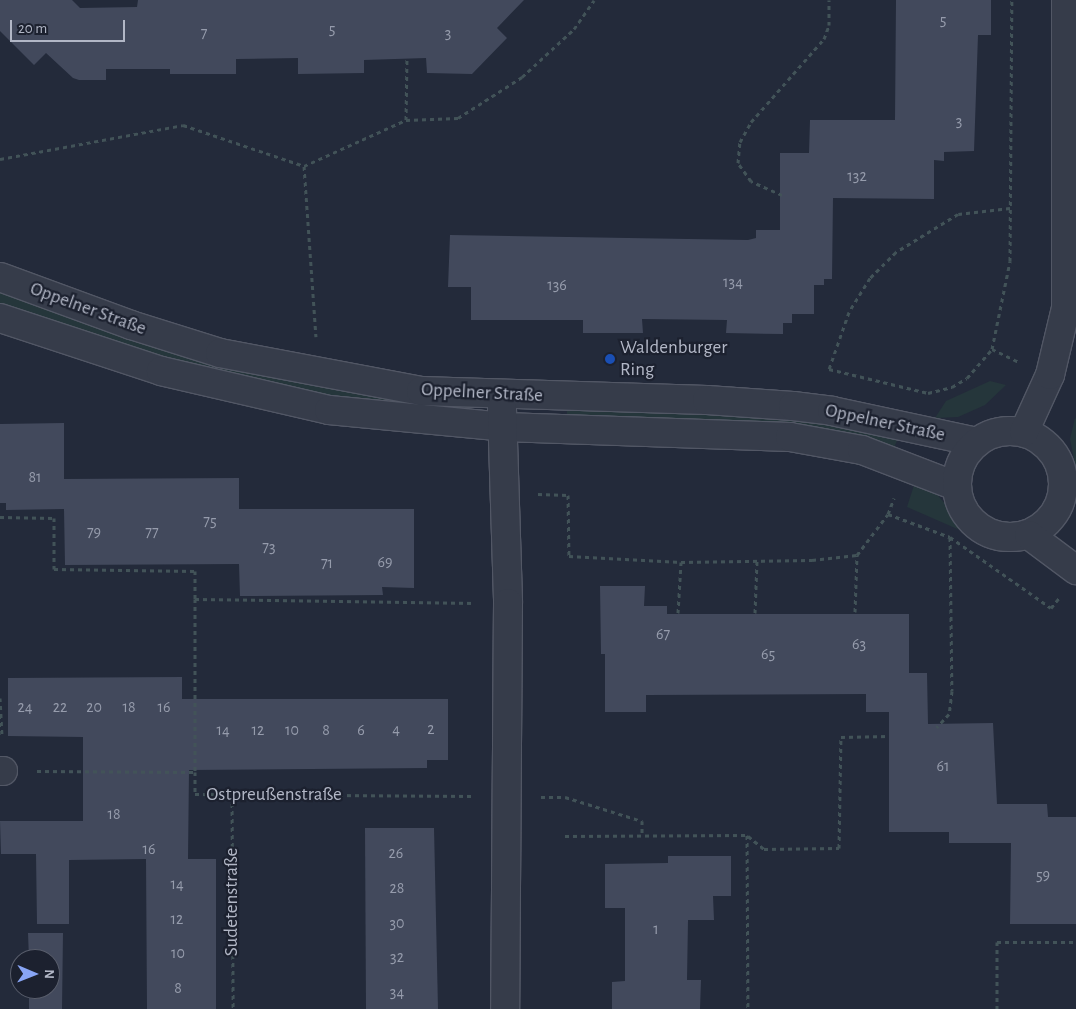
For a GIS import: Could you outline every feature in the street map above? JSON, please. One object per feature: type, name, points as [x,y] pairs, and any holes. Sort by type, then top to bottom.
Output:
[{"type":"street","points":[[1024,432],[1050,375],[1066,308],[1071,96],[1066,0]]},
{"type":"street","name":"Oppelner Straße","points":[[0,277],[131,325],[220,353],[319,374],[421,391],[707,400],[793,406],[832,411],[977,442],[962,462],[956,486],[862,450],[790,436],[504,427],[329,410],[161,371],[0,318]]},
{"type":"street","points":[[502,395],[508,603],[505,1009]]},
{"type":"street","points":[[956,486],[968,518],[980,529],[1004,537],[1029,535],[1069,505],[1060,465],[1040,440],[1024,432],[1008,430],[977,442]]},
{"type":"street","points":[[1029,535],[1076,570]]},
{"type":"path","points":[[0,159],[183,125],[304,166],[406,120],[458,118],[514,82],[574,29],[594,0]]},
{"type":"path","points":[[782,195],[751,181],[738,163],[740,142],[751,122],[824,40],[829,25],[829,0]]},
{"type":"path","points":[[1010,208],[958,214],[896,252],[870,278],[849,312],[829,369],[928,393],[952,387],[967,378],[992,350],[1010,261],[1012,0]]},
{"type":"path","points":[[406,58],[406,120]]},
{"type":"path","points":[[304,166],[319,374]]},
{"type":"path","points":[[506,493],[568,495],[569,556],[681,562],[757,561],[857,555]]},
{"type":"path","points":[[855,612],[857,555],[888,514],[950,537],[1051,608],[1061,595]]},
{"type":"path","points":[[0,517],[54,518],[54,569],[195,571],[196,772]]},
{"type":"path","points":[[937,727],[949,714],[952,691],[950,537]]},
{"type":"path","points":[[755,612],[757,561]]},
{"type":"path","points":[[678,613],[681,562]]},
{"type":"path","points":[[195,599],[508,603]]},
{"type":"path","points":[[0,698],[1,771]]},
{"type":"path","points":[[565,836],[747,836],[764,849],[839,848],[842,737],[889,736]]},
{"type":"path","name":"Ostpreußenstraße","points":[[1,771],[196,772],[195,794],[565,797],[642,821],[642,836]]},
{"type":"path","name":"Sudetenstraße","points":[[232,795],[233,1009]]},
{"type":"path","points":[[747,836],[748,1009]]},
{"type":"path","points":[[997,1009],[997,942],[1076,942]]},
{"type":"shaded area","points":[[0,292],[147,343],[411,397],[409,413],[253,386],[0,305]]},
{"type":"shaded area","points":[[990,381],[1006,385],[985,405],[958,417],[935,418],[946,401]]},
{"type":"shaded area","points":[[567,409],[783,412],[899,436],[893,450],[567,416]]},
{"type":"shaded area","points":[[1076,419],[1076,469],[1070,439]]},
{"type":"shaded area","points":[[915,482],[933,490],[947,506],[962,531],[907,507]]},
{"type":"building","points":[[0,0],[72,0],[80,8],[137,7],[138,0],[524,0],[497,28],[507,38],[472,74],[427,73],[426,58],[364,60],[364,73],[298,74],[298,58],[236,59],[236,74],[170,74],[170,69],[106,69],[106,80],[79,80],[73,78],[46,53],[34,65],[0,31]]},
{"type":"building","points":[[896,0],[991,0],[991,35],[978,35],[974,151],[944,152],[944,161],[934,160],[934,199],[833,198],[832,279],[824,279],[824,285],[814,285],[814,314],[792,314],[792,323],[783,323],[783,334],[726,333],[727,320],[642,319],[643,333],[583,333],[583,320],[471,320],[471,287],[448,287],[450,235],[748,240],[756,238],[756,230],[780,230],[780,153],[809,153],[810,120],[895,120]]},
{"type":"building","points":[[64,423],[64,479],[239,478],[239,509],[414,509],[414,588],[382,587],[383,595],[240,596],[239,564],[65,565],[64,509],[6,510],[6,503],[0,503],[0,424]]},
{"type":"building","points":[[600,586],[645,586],[644,606],[667,606],[667,614],[909,614],[909,673],[927,673],[928,724],[993,723],[997,804],[1047,804],[1048,817],[1076,817],[1076,924],[1010,924],[1011,843],[949,843],[949,832],[889,832],[889,712],[866,712],[866,694],[646,695],[646,712],[605,712],[605,654],[601,654]]},
{"type":"building","points":[[182,677],[182,699],[448,699],[448,760],[427,760],[427,768],[189,770],[188,859],[216,859],[216,1009],[147,1009],[146,859],[69,860],[69,924],[37,924],[36,854],[1,854],[0,821],[83,821],[83,737],[8,736],[8,678]]},
{"type":"building","points":[[365,828],[434,828],[438,1009],[366,1009]]},
{"type":"building","points":[[668,856],[731,856],[731,896],[713,896],[714,920],[688,920],[687,980],[701,980],[700,1009],[612,1009],[612,982],[625,981],[625,908],[605,908],[605,864],[668,863]]},
{"type":"building","points":[[28,933],[63,933],[62,1009],[29,1009],[29,999],[60,999],[60,949],[29,949]]},
{"type":"place","name":"Waldenburger Ring","points":[[610,359]]}]
